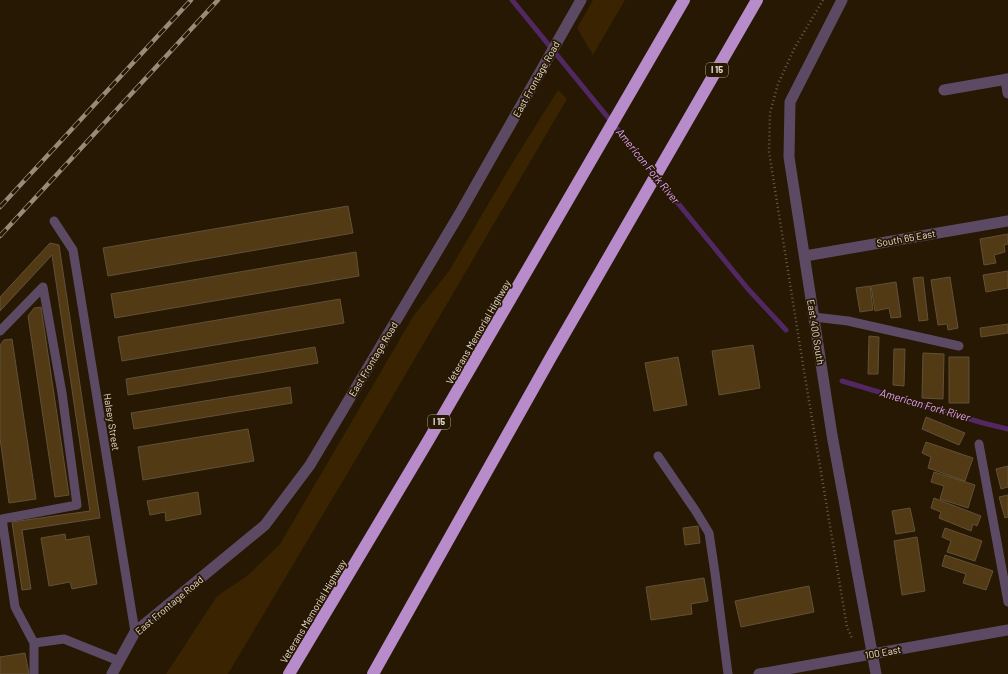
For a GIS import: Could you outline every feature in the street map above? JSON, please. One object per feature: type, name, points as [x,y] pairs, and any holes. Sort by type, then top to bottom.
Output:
[{"type":"highway","name":"Veterans Memorial Highway","points":[[289,674],[428,441],[684,0]]},
{"type":"highway","name":"I 15","points":[[374,674],[455,527],[757,0]]},
{"type":"street","name":"East Frontage Road","points":[[112,674],[135,632],[265,525],[310,465],[460,213],[581,0]]},
{"type":"street","name":"East 400 South","points":[[842,0],[790,102],[789,156],[832,435],[876,674]]},
{"type":"street","points":[[944,90],[1007,79],[1008,93]]},
{"type":"street","name":"South 65 East","points":[[805,256],[1008,221]]},
{"type":"street","name":"100 East","points":[[759,674],[1008,630]]},
{"type":"lane","name":"Halsey Street","points":[[54,221],[73,250],[135,632]]},
{"type":"lane","points":[[0,331],[43,287],[62,393],[77,505],[2,519],[15,607],[34,643],[34,674]]},
{"type":"lane","points":[[814,317],[848,321],[959,346]]},
{"type":"lane","points":[[979,444],[1008,602]]},
{"type":"lane","points":[[658,456],[709,533],[728,674]]},
{"type":"lane","points":[[34,643],[64,639],[119,661]]},
{"type":"path","points":[[794,312],[847,627],[852,638]]},
{"type":"shaded area","points":[[593,0],[625,0],[593,55],[577,28]]},
{"type":"shaded area","points":[[558,90],[567,99],[228,674],[166,674],[217,596],[247,576],[280,544],[414,315],[449,271],[514,160]]},
{"type":"building","points":[[348,206],[353,233],[108,276],[103,248]]},
{"type":"building","points":[[1008,234],[1008,244],[1004,245],[1005,252],[994,255],[996,263],[984,265],[980,239]]},
{"type":"building","points":[[50,243],[59,245],[100,518],[22,530],[31,589],[22,590],[12,522],[90,511],[52,255],[0,311],[0,297]]},
{"type":"building","points":[[356,252],[359,276],[115,318],[111,294]]},
{"type":"building","points":[[1008,271],[1008,288],[986,292],[983,275]]},
{"type":"building","points":[[923,277],[928,320],[919,321],[913,278]]},
{"type":"building","points":[[950,277],[958,328],[948,330],[947,324],[938,325],[931,280]]},
{"type":"building","points":[[896,282],[901,317],[891,318],[889,308],[875,311],[871,286]]},
{"type":"building","points":[[870,286],[873,310],[860,312],[856,288]]},
{"type":"building","points":[[340,299],[344,323],[122,361],[118,337]]},
{"type":"building","points":[[41,307],[69,495],[55,497],[28,316],[34,308]]},
{"type":"building","points":[[1008,324],[1008,333],[981,337],[980,328]]},
{"type":"building","points":[[869,336],[879,337],[878,374],[868,374]]},
{"type":"building","points":[[12,339],[36,499],[9,503],[0,438],[0,345],[4,340]]},
{"type":"building","points":[[753,345],[760,388],[719,395],[712,351]]},
{"type":"building","points":[[315,347],[318,363],[128,395],[126,379]]},
{"type":"building","points":[[894,349],[905,349],[904,386],[893,385]]},
{"type":"building","points":[[923,353],[944,354],[943,399],[922,398]]},
{"type":"building","points":[[678,357],[687,405],[654,411],[645,363]]},
{"type":"building","points":[[949,357],[969,357],[969,403],[949,403]]},
{"type":"building","points":[[290,387],[292,403],[134,429],[131,413]]},
{"type":"building","points":[[926,417],[965,433],[959,445],[922,429]]},
{"type":"building","points":[[248,429],[254,461],[143,480],[138,447]]},
{"type":"building","points":[[926,442],[973,458],[965,481],[928,468],[931,457],[922,453]]},
{"type":"building","points":[[1008,466],[1008,487],[1001,489],[996,469]]},
{"type":"building","points":[[934,472],[975,485],[968,508],[940,499],[944,486],[931,482]]},
{"type":"building","points":[[198,492],[201,514],[166,521],[165,512],[150,515],[147,501]]},
{"type":"building","points":[[1008,495],[1008,517],[1005,518],[999,497]]},
{"type":"building","points":[[934,498],[981,516],[977,526],[973,524],[971,531],[939,518],[941,512],[931,508]]},
{"type":"building","points":[[910,508],[915,531],[896,534],[892,511]]},
{"type":"building","points":[[698,526],[700,543],[685,545],[683,528]]},
{"type":"building","points":[[945,528],[982,541],[975,561],[947,552],[951,541],[942,537]]},
{"type":"building","points":[[65,534],[66,540],[89,536],[97,584],[72,589],[70,582],[49,586],[41,538]]},
{"type":"building","points":[[917,537],[925,591],[902,595],[894,541]]},
{"type":"building","points":[[945,555],[993,571],[986,590],[963,583],[966,574],[942,566]]},
{"type":"building","points":[[704,578],[708,601],[691,604],[692,614],[651,620],[646,587]]},
{"type":"building","points":[[809,586],[814,612],[741,627],[735,601]]},
{"type":"building","points":[[25,653],[29,674],[0,674],[0,657]]},
{"type":"waterway","name":"American Fork River","points":[[512,0],[748,289],[786,330]]},
{"type":"waterway","name":"American Fork River","points":[[842,381],[1008,429]]},
{"type":"railway","points":[[0,207],[191,0]]},
{"type":"railway","points":[[0,236],[218,0]]}]
